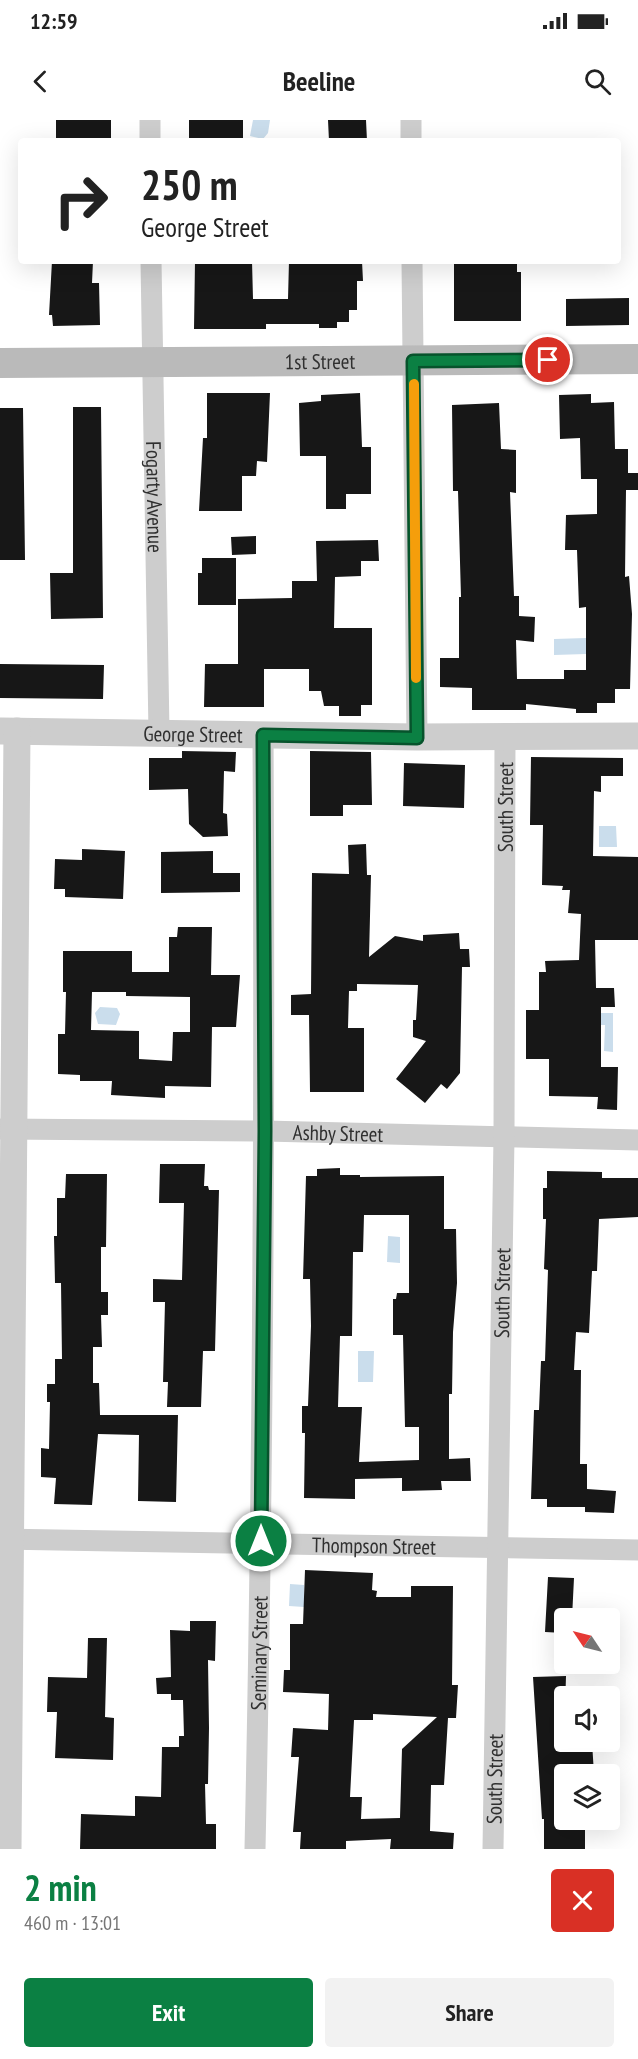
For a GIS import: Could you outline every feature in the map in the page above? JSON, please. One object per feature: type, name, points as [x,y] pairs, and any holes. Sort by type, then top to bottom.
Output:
[{"type":"main road","name":"1st Street","points":[[0,363],[638,359]]},
{"type":"street","points":[[150,120],[150,138]]},
{"type":"street","points":[[411,120],[411,138]]},
{"type":"street","name":"Fogarty Avenue","points":[[151,264],[159,732]]},
{"type":"street","points":[[412,264],[417,738]]},
{"type":"street","points":[[8,1849],[5,1538],[9,731]]},
{"type":"street","name":"George Street","points":[[9,731],[417,738],[638,736]]},
{"type":"street","name":"Seminary Street","points":[[255,1849],[265,1131],[263,735]]},
{"type":"street","name":"South Street","points":[[493,1849],[504,1137],[505,737]]},
{"type":"street","name":"Ashby Street","points":[[8,1130],[265,1131],[638,1140]]},
{"type":"street","name":"Thompson Street","points":[[5,1538],[261,1541],[638,1550]]},
{"type":"water","points":[[253,120],[270,120],[268,133],[264,138],[250,136]]},
{"type":"water","points":[[586,638],[586,654],[554,655],[554,639]]},
{"type":"water","points":[[599,826],[616,826],[617,847],[599,847]]},
{"type":"water","points":[[100,1007],[117,1008],[120,1014],[116,1025],[98,1024],[95,1013]]},
{"type":"water","points":[[599,1013],[613,1013],[613,1052],[604,1051],[605,1025],[594,1025]]},
{"type":"water","points":[[388,1236],[400,1237],[400,1263],[387,1262]]},
{"type":"water","points":[[358,1351],[374,1351],[373,1382],[358,1382]]},
{"type":"water","points":[[290,1584],[304,1585],[304,1607],[289,1606]]},
{"type":"building","points":[[56,120],[111,120],[111,138],[56,138]]},
{"type":"building","points":[[189,120],[243,120],[243,138],[189,138]]},
{"type":"building","points":[[328,120],[366,120],[367,138],[329,138]]},
{"type":"building","points":[[52,264],[93,264],[92,283],[99,283],[100,325],[53,326],[52,315],[49,315]]},
{"type":"building","points":[[195,264],[252,264],[253,299],[288,299],[289,264],[362,264],[363,281],[357,281],[357,310],[349,310],[349,322],[337,322],[337,328],[319,328],[319,324],[266,324],[266,329],[194,329]]},
{"type":"building","points":[[454,264],[517,264],[517,272],[521,272],[521,321],[454,321]]},
{"type":"building","points":[[629,298],[629,325],[566,326],[566,299]]},
{"type":"building","points":[[207,393],[270,393],[267,462],[257,461],[256,476],[242,476],[242,511],[199,511],[203,438],[207,438]]},
{"type":"building","points":[[360,393],[362,447],[371,447],[371,494],[346,494],[346,509],[326,509],[326,456],[300,456],[299,403],[321,401],[321,395]]},
{"type":"building","points":[[591,394],[591,403],[614,402],[615,449],[628,449],[628,473],[638,473],[638,490],[626,490],[625,577],[629,576],[632,614],[630,689],[615,689],[615,703],[597,703],[597,713],[576,713],[576,709],[526,704],[526,710],[472,710],[472,688],[440,687],[440,658],[459,658],[459,597],[461,597],[458,491],[453,491],[452,405],[499,403],[501,449],[516,450],[516,493],[510,492],[514,596],[519,596],[519,616],[535,617],[534,642],[516,640],[517,679],[564,679],[564,670],[586,670],[586,607],[579,608],[577,550],[565,550],[566,515],[597,514],[597,479],[581,479],[580,438],[560,439],[559,395]]},
{"type":"building","points":[[73,407],[101,407],[103,618],[51,619],[50,573],[73,573]]},
{"type":"building","points":[[0,408],[23,408],[25,560],[0,560]]},
{"type":"building","points":[[256,536],[256,554],[232,555],[231,537]]},
{"type":"building","points":[[378,540],[379,561],[361,561],[361,576],[335,577],[334,628],[372,628],[372,705],[361,705],[361,716],[339,716],[339,706],[324,706],[321,691],[309,691],[309,669],[264,669],[264,707],[204,707],[205,664],[238,664],[238,599],[292,598],[292,581],[317,581],[316,541]]},
{"type":"building","points":[[202,558],[236,558],[236,605],[198,605],[198,573],[202,573]]},
{"type":"building","points":[[0,664],[104,665],[103,699],[0,698]]},
{"type":"building","points":[[182,751],[236,752],[235,772],[224,771],[223,813],[227,814],[228,836],[203,837],[189,824],[188,789],[149,790],[149,758],[182,758]]},
{"type":"building","points":[[310,751],[371,752],[372,805],[343,805],[343,816],[310,816]]},
{"type":"building","points":[[531,757],[623,758],[623,776],[601,776],[601,792],[594,791],[593,856],[638,857],[638,940],[595,940],[596,988],[614,988],[615,1007],[601,1007],[601,1067],[618,1067],[617,1110],[597,1109],[598,1097],[549,1096],[549,1059],[526,1059],[526,1010],[539,1010],[539,972],[546,972],[545,961],[579,960],[581,914],[568,913],[570,890],[562,890],[563,886],[542,885],[543,825],[530,825]]},
{"type":"building","points":[[404,763],[465,765],[464,808],[403,806]]},
{"type":"building","points":[[366,844],[367,875],[371,875],[369,957],[395,936],[423,941],[423,935],[459,933],[460,949],[469,949],[470,967],[462,967],[460,1073],[447,1089],[441,1084],[425,1103],[396,1079],[426,1041],[413,1037],[418,985],[357,984],[357,991],[349,991],[348,1028],[364,1028],[364,1092],[310,1092],[309,1015],[291,1015],[291,995],[311,994],[312,873],[349,874],[348,845]]},
{"type":"building","points":[[82,849],[125,851],[123,899],[65,897],[65,889],[54,889],[55,859],[82,860]]},
{"type":"building","points":[[213,851],[213,873],[240,873],[240,892],[161,893],[161,852]]},
{"type":"building","points":[[178,927],[212,927],[211,975],[240,975],[236,1027],[212,1027],[211,1087],[165,1086],[165,1098],[111,1095],[112,1081],[80,1081],[80,1075],[58,1074],[58,1034],[65,1034],[66,992],[63,992],[63,951],[132,951],[132,972],[169,972],[169,937],[177,937]],"holes":[[[92,992],[126,992],[126,996],[190,997],[190,1032],[173,1032],[172,1061],[139,1059],[139,1031],[91,1030]]]},
{"type":"building","points":[[160,1164],[205,1164],[204,1186],[208,1186],[209,1190],[219,1190],[215,1351],[203,1351],[201,1407],[167,1407],[168,1382],[163,1382],[165,1302],[153,1302],[153,1279],[182,1280],[184,1203],[159,1203]]},
{"type":"building","points":[[340,1168],[340,1175],[360,1175],[360,1177],[444,1176],[444,1229],[456,1229],[457,1283],[452,1394],[449,1394],[449,1459],[470,1458],[471,1481],[441,1481],[442,1490],[402,1491],[402,1478],[355,1479],[355,1499],[304,1498],[305,1433],[302,1433],[302,1406],[308,1406],[311,1326],[310,1279],[303,1279],[306,1176],[317,1176],[317,1169]],"holes":[[[364,1215],[409,1215],[409,1293],[397,1293],[396,1299],[393,1299],[393,1335],[403,1335],[405,1427],[419,1427],[419,1460],[359,1462],[362,1407],[338,1407],[340,1336],[352,1336],[353,1252],[363,1252]]]},
{"type":"building","points":[[547,1171],[602,1172],[602,1178],[638,1178],[638,1217],[599,1219],[597,1271],[592,1271],[589,1333],[576,1332],[574,1370],[581,1370],[580,1464],[587,1464],[587,1489],[616,1491],[614,1513],[585,1512],[585,1507],[547,1507],[547,1499],[531,1499],[534,1410],[539,1410],[541,1361],[545,1361],[548,1270],[544,1269],[546,1219],[543,1219],[543,1188],[547,1188]]},
{"type":"building","points":[[66,1174],[107,1174],[106,1247],[101,1247],[101,1292],[108,1292],[108,1315],[101,1315],[102,1347],[93,1347],[93,1383],[99,1383],[100,1415],[178,1415],[176,1502],[138,1501],[139,1435],[98,1434],[92,1505],[54,1504],[56,1478],[41,1477],[41,1448],[49,1449],[50,1402],[47,1402],[47,1384],[55,1384],[55,1359],[62,1359],[61,1283],[55,1283],[54,1236],[57,1236],[57,1198],[65,1198]]},
{"type":"building","points":[[305,1570],[373,1573],[372,1590],[377,1591],[376,1597],[411,1597],[411,1586],[453,1586],[452,1685],[458,1685],[456,1718],[448,1718],[444,1785],[431,1785],[430,1831],[454,1833],[453,1849],[390,1849],[391,1839],[346,1841],[346,1849],[300,1849],[301,1832],[293,1832],[299,1757],[291,1757],[293,1728],[328,1730],[329,1694],[283,1692],[284,1670],[290,1670],[290,1624],[303,1624]],"holes":[[[373,1714],[437,1717],[402,1749],[400,1818],[361,1819],[362,1797],[350,1797],[354,1720],[373,1720]]]},
{"type":"building","points":[[548,1577],[574,1578],[572,1608],[554,1608],[554,1632],[545,1632]]},
{"type":"building","points":[[190,1621],[216,1621],[215,1661],[208,1660],[208,1784],[205,1784],[206,1824],[216,1824],[216,1849],[80,1849],[81,1814],[135,1816],[135,1796],[161,1797],[162,1747],[179,1747],[179,1736],[184,1736],[183,1700],[171,1700],[171,1694],[157,1694],[156,1678],[171,1677],[170,1630],[190,1631]]},
{"type":"building","points":[[88,1638],[107,1638],[105,1717],[114,1718],[113,1760],[55,1758],[57,1712],[47,1712],[48,1677],[87,1678]]},
{"type":"building","points":[[566,1676],[566,1686],[554,1686],[554,1752],[593,1752],[593,1764],[554,1764],[554,1830],[585,1830],[585,1849],[544,1849],[544,1819],[542,1819],[533,1677]]},
{"type":"slow traffic","points":[[414,384],[416,678]]},
{"type":"route","points":[[261,1541],[265,1131],[263,735],[308,734],[417,738],[413,361],[548,360]]}]
